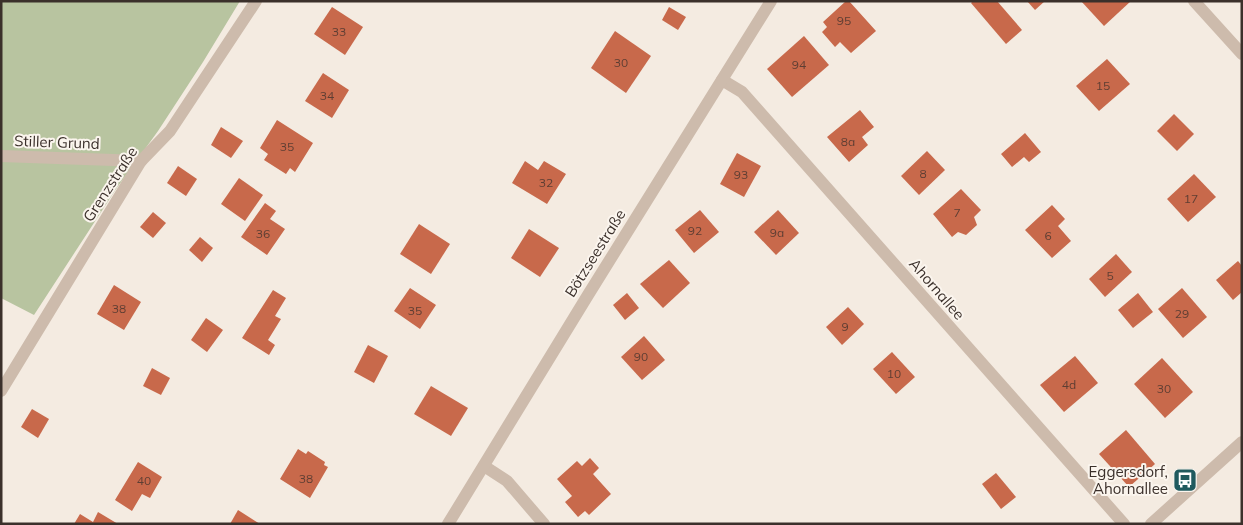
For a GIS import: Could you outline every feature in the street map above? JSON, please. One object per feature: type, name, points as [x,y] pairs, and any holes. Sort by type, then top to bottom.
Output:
[{"type":"street","name":"Grenzstraße","points":[[1,391],[141,161],[170,131],[256,1]]},
{"type":"street","name":"Bötzseestraße","points":[[448,524],[771,1]]},
{"type":"street","points":[[1194,1],[1242,54]]},
{"type":"street","name":"Ahornallee","points":[[722,80],[742,92],[1124,524]]},
{"type":"street","name":"Stiller Grund","points":[[1,156],[141,161]]},
{"type":"street","points":[[1151,524],[1242,442]]},
{"type":"street","points":[[484,466],[507,481],[544,524]]},
{"type":"green space","points":[[1,1],[240,1],[158,131],[116,189],[34,315],[1,298]]},
{"type":"building","points":[[846,1],[849,1],[876,31],[851,53],[840,42],[835,47],[822,32],[827,27],[823,22]]},
{"type":"building","points":[[973,1],[997,1],[1022,30],[1006,44],[971,3]]},
{"type":"building","points":[[1027,1],[1045,1],[1035,10]]},
{"type":"building","points":[[1081,1],[1131,1],[1104,26]]},
{"type":"building","points":[[332,7],[363,27],[345,55],[314,34]]},
{"type":"building","points":[[669,7],[686,17],[678,30],[662,20]]},
{"type":"building","points":[[615,31],[651,56],[626,93],[591,68]]},
{"type":"building","points":[[804,36],[829,65],[792,97],[767,69]]},
{"type":"building","points":[[1107,59],[1130,84],[1099,111],[1076,86]]},
{"type":"building","points":[[323,73],[349,90],[332,118],[305,101]]},
{"type":"building","points":[[860,110],[874,127],[862,137],[868,145],[849,162],[827,137]]},
{"type":"building","points":[[1174,114],[1194,134],[1177,151],[1157,131]]},
{"type":"building","points":[[277,120],[313,143],[295,172],[290,168],[286,174],[264,160],[268,154],[260,148]]},
{"type":"building","points":[[221,127],[243,141],[231,158],[211,145]]},
{"type":"building","points":[[1025,133],[1041,152],[1029,162],[1024,157],[1012,167],[1001,154]]},
{"type":"building","points":[[927,151],[945,170],[919,195],[901,176]]},
{"type":"building","points":[[737,153],[761,166],[744,197],[720,184]]},
{"type":"building","points":[[525,161],[538,170],[544,161],[566,174],[547,204],[512,183]]},
{"type":"building","points":[[178,166],[197,179],[186,196],[167,183]]},
{"type":"building","points":[[1194,174],[1216,197],[1188,222],[1167,199]]},
{"type":"building","points":[[239,178],[263,195],[245,221],[221,204]]},
{"type":"building","points":[[961,189],[981,210],[974,217],[977,225],[966,235],[958,232],[952,237],[933,214]]},
{"type":"building","points":[[265,203],[276,211],[270,219],[285,229],[267,255],[241,237]]},
{"type":"building","points":[[1052,205],[1065,219],[1058,226],[1071,241],[1052,258],[1025,230]]},
{"type":"building","points":[[700,210],[719,232],[694,253],[675,230]]},
{"type":"building","points":[[778,210],[799,233],[776,255],[754,232]]},
{"type":"building","points":[[153,212],[166,223],[153,238],[140,227]]},
{"type":"building","points":[[419,224],[450,244],[431,274],[400,254]]},
{"type":"building","points":[[529,229],[559,248],[540,277],[511,258]]},
{"type":"building","points":[[200,237],[213,248],[202,262],[189,250]]},
{"type":"building","points":[[1116,254],[1132,272],[1105,297],[1089,279]]},
{"type":"building","points":[[669,260],[690,283],[663,308],[640,284]]},
{"type":"building","points":[[1238,261],[1242,266],[1242,292],[1233,300],[1216,280]]},
{"type":"building","points":[[114,285],[141,302],[124,330],[97,314]]},
{"type":"building","points":[[410,288],[436,305],[420,329],[394,311]]},
{"type":"building","points":[[1182,288],[1207,317],[1183,338],[1158,309]]},
{"type":"building","points":[[273,290],[286,298],[275,316],[281,319],[268,340],[275,345],[269,355],[242,338]]},
{"type":"building","points":[[627,293],[639,308],[625,320],[613,305]]},
{"type":"building","points":[[1138,293],[1153,312],[1133,328],[1118,310]]},
{"type":"building","points":[[848,307],[864,324],[842,345],[826,327]]},
{"type":"building","points":[[206,318],[223,330],[207,352],[191,340]]},
{"type":"building","points":[[644,336],[665,360],[642,380],[621,357]]},
{"type":"building","points":[[368,345],[388,356],[374,383],[354,372]]},
{"type":"building","points":[[892,352],[915,377],[896,394],[873,369]]},
{"type":"building","points":[[1075,356],[1098,383],[1064,412],[1040,385]]},
{"type":"building","points":[[1162,358],[1193,392],[1165,418],[1134,384]]},
{"type":"building","points":[[152,368],[170,378],[161,395],[143,386]]},
{"type":"building","points":[[431,386],[468,408],[451,436],[414,414]]},
{"type":"building","points":[[32,409],[49,419],[38,438],[21,427]]},
{"type":"building","points":[[1126,430],[1155,464],[1129,487],[1099,454]]},
{"type":"building","points":[[298,449],[306,454],[308,451],[325,462],[324,465],[328,467],[310,498],[280,479]]},
{"type":"building","points":[[590,458],[599,468],[593,474],[611,494],[589,515],[585,511],[578,517],[565,502],[572,496],[557,479],[577,461],[582,466]]},
{"type":"building","points":[[138,462],[162,477],[150,498],[142,494],[132,511],[115,500]]},
{"type":"building","points":[[996,473],[1016,497],[1001,509],[982,484]]},
{"type":"building","points":[[238,510],[260,524],[230,524]]},
{"type":"building","points":[[98,512],[118,524],[74,524],[80,514],[93,522]]},
{"type":"place","name":"Eggersdorf, Ahornallee","points":[[1185,480]]}]
